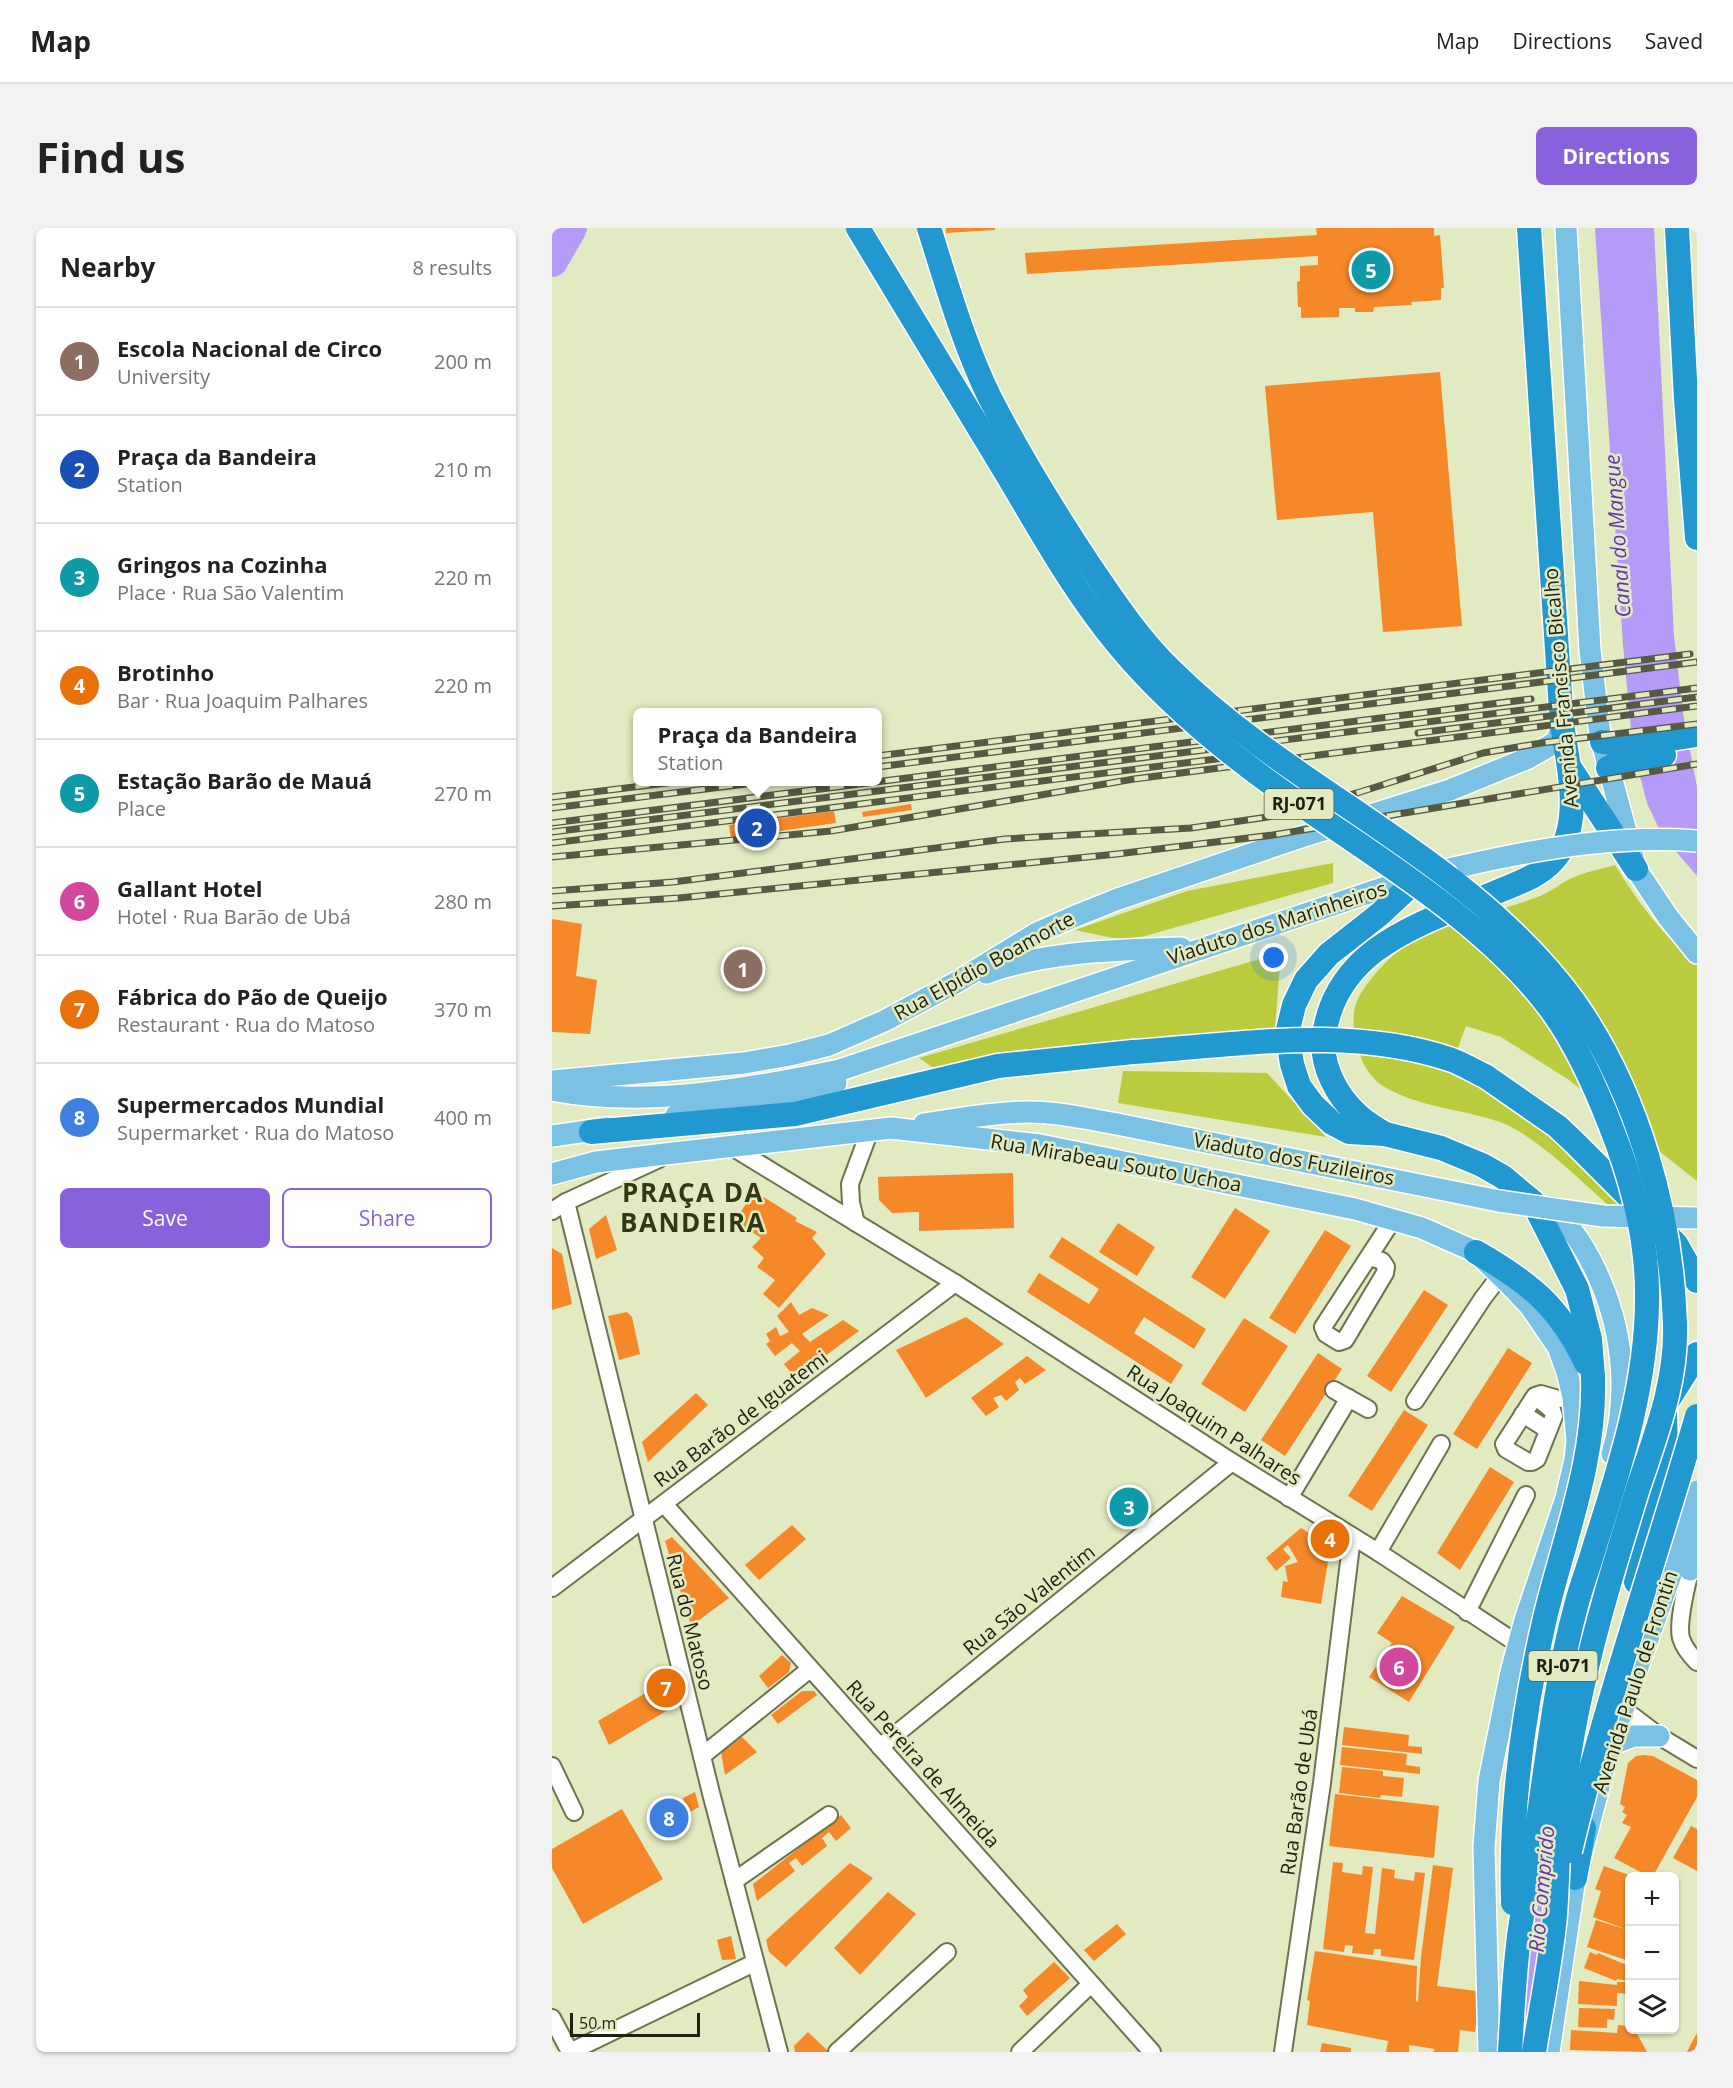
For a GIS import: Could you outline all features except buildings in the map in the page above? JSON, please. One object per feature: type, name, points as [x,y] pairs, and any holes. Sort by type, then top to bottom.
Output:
[{"type":"highway","name":"RJ-071","points":[[858,228],[1076,588],[1120,647],[1162,692],[1221,747],[1398,871],[1464,922],[1512,965],[1553,1011],[1577,1051],[1600,1099],[1621,1152],[1634,1193],[1643,1243],[1647,1299],[1643,1364],[1638,1395],[1604,1519],[1576,1606],[1551,1715],[1537,1830],[1518,1943],[1531,2047]]},
{"type":"highway","name":"RJ-071","points":[[929,228],[957,315],[988,394],[1035,480],[1126,620],[1170,670],[1214,709],[1262,748],[1415,852],[1482,905],[1532,952],[1572,1000],[1597,1039],[1622,1091],[1644,1148],[1658,1196],[1666,1238],[1673,1296],[1674,1360],[1666,1404],[1610,1582],[1582,1687],[1562,1801],[1555,1918],[1531,2047]]},
{"type":"highway","name":"Avenida Francisco Bicalho","points":[[1385,1134],[1353,1110],[1337,1091],[1326,1066],[1323,1042],[1326,1016],[1335,993],[1352,970],[1373,951],[1400,933],[1522,881],[1548,867],[1560,852],[1569,835],[1572,820],[1562,725],[1529,228]]},
{"type":"highway","points":[[1677,228],[1697,538]]},
{"type":"highway","points":[[1682,315],[1697,401]]},
{"type":"highway","points":[[1608,768],[1619,763],[1632,752],[1697,735]]},
{"type":"highway","points":[[1602,742],[1616,744],[1632,752],[1697,750]]},
{"type":"highway","points":[[1568,766],[1636,869]]},
{"type":"highway","points":[[1422,875],[1380,914],[1329,954],[1306,980],[1294,1005],[1287,1034],[1292,1064],[1299,1086],[1313,1105],[1332,1123],[1348,1132],[1385,1134],[1441,1148],[1503,1176],[1533,1202],[1577,1289],[1590,1339],[1594,1408],[1589,1446],[1545,1618],[1524,1718],[1514,1825],[1514,1911],[1518,1943]]},
{"type":"highway","points":[[591,1132],[795,1114],[998,1066],[1133,1052],[1342,1039],[1418,1050],[1453,1060],[1485,1076],[1557,1126],[1676,1244],[1697,1281]]},
{"type":"highway","points":[[1575,1878],[1606,1704],[1666,1459],[1663,1376],[1666,1302],[1655,1221]]},
{"type":"highway","points":[[1476,1252],[1511,1273],[1550,1304],[1568,1328],[1593,1377]]},
{"type":"highway","points":[[1666,1404],[1697,1354]]},
{"type":"highway","points":[[1555,1918],[1588,1776],[1623,1654],[1697,1416]]},
{"type":"main road","name":"Avenida Francisco Bicalho","points":[[1566,228],[1590,650],[1602,742],[1636,869],[1668,917],[1697,953]]},
{"type":"main road","name":"Rua Elpídio Boamorte","points":[[552,1081],[744,1063],[829,1045],[856,1034],[957,982],[1037,933],[1073,917],[1118,899],[1293,840],[1450,790],[1526,759],[1557,741],[1562,725]]},
{"type":"main road","name":"Viaduto dos Marinheiros","points":[[869,1061],[1422,875],[1534,850],[1617,841],[1697,841]]},
{"type":"main road","points":[[957,982],[1023,963],[1099,951],[1204,947]]},
{"type":"main road","points":[[552,1090],[598,1097],[626,1098],[743,1089],[840,1070],[869,1061]]},
{"type":"main road","points":[[552,1136],[591,1132],[690,1112],[791,1096],[842,1080],[869,1061]]},
{"type":"main road","name":"Viaduto dos Fuzileiros","points":[[881,1129],[1004,1113],[1059,1114],[1499,1201],[1603,1216],[1697,1218]]},
{"type":"main road","name":"Rua Mirabeau Souto Uchoa","points":[[676,1151],[732,1147],[881,1129],[1050,1147],[1356,1209],[1422,1228],[1476,1252]]},
{"type":"main road","points":[[552,1174],[596,1162],[676,1151]]},
{"type":"main road","points":[[1484,1847],[1525,1740],[1616,1442],[1622,1377],[1621,1356],[1610,1304],[1585,1249],[1565,1224],[1533,1202]]},
{"type":"main road","points":[[1476,1252],[1530,1306],[1553,1339],[1567,1372],[1576,1425],[1575,1460],[1566,1498],[1510,1672],[1490,1782],[1484,1847],[1490,2042],[1501,2040],[1531,2047]]},
{"type":"main road","points":[[1690,1552],[1696,1494]]},
{"type":"main road","name":"Avenida Paulo de Frontin","points":[[1531,2047],[1610,1745],[1622,1708],[1690,1552],[1696,1494]]},
{"type":"main road","points":[[1610,1745],[1634,1736],[1659,1736]]},
{"type":"main road","points":[[1485,1888],[1530,1861],[1554,1865],[1575,1878]]},
{"type":"street","points":[[856,1222],[851,1203],[850,1184],[881,1129]]},
{"type":"street","name":"Rua Joaquim Palhares","points":[[732,1147],[955,1283],[1232,1462],[1378,1552],[1518,1645],[1549,1662]]},
{"type":"street","points":[[559,1206],[676,1151]]},
{"type":"street","name":"Rua do Matoso","points":[[559,1206],[643,1520],[754,1964],[779,2052]]},
{"type":"street","points":[[1370,1257],[1382,1261],[1386,1267],[1384,1273],[1345,1340],[1339,1342],[1326,1334],[1323,1327],[1392,1221]]},
{"type":"street","points":[[1415,1401],[1500,1276]]},
{"type":"street","name":"Rua Barão de Iguatemi","points":[[552,1588],[955,1283]]},
{"type":"street","points":[[1289,1498],[1341,1394],[1368,1408]]},
{"type":"street","points":[[1535,1396],[1552,1410],[1554,1416],[1537,1459],[1528,1462],[1506,1449],[1504,1444],[1535,1396],[1541,1394],[1558,1399],[1573,1397]]},
{"type":"street","points":[[1523,1414],[1548,1430]]},
{"type":"street","points":[[1378,1552],[1441,1444]]},
{"type":"street","name":"Rua São Valentim","points":[[880,1747],[1232,1462]]},
{"type":"street","points":[[1467,1612],[1527,1495]]},
{"type":"street","name":"Rua Pereira de Almeida","points":[[664,1504],[1152,2052]]},
{"type":"street","name":"Rua Barão de Ubá","points":[[1283,2052],[1322,1783],[1352,1536]]},
{"type":"street","points":[[1690,1552],[1680,1626],[1681,1639],[1687,1651],[1697,1662]]},
{"type":"street","points":[[702,1756],[810,1669]]},
{"type":"street","points":[[1622,1708],[1659,1736],[1697,1759]]},
{"type":"street","points":[[552,1766],[574,1812]]},
{"type":"street","points":[[734,1881],[829,1815]]},
{"type":"street","points":[[837,2052],[947,1952]]},
{"type":"street","points":[[552,2018],[570,2052],[754,1964]]},
{"type":"street","points":[[1020,2052],[1091,1984]]},
{"type":"green space","points":[[1333,863],[1333,883],[1127,941],[1075,930],[1187,891]]},
{"type":"green space","points":[[1615,865],[1652,918],[1697,965],[1697,1181],[1569,1080],[1501,1037],[1466,1026],[1455,1056],[1534,1093],[1582,1131],[1618,1189],[1622,1205],[1614,1210],[1559,1161],[1514,1128],[1500,1122],[1410,1099],[1383,1086],[1367,1070],[1358,1050],[1354,1011],[1358,998],[1366,985],[1390,959],[1409,944],[1450,924],[1540,896],[1577,876]]},
{"type":"green space","points":[[1281,953],[1275,1028],[932,1067],[919,1058]]},
{"type":"green space","points":[[1123,1071],[1267,1073],[1326,1137],[1118,1103]]},
{"type":"water","name":"Canal do Mangue","points":[[1595,228],[1654,228],[1674,636],[1683,713],[1697,787],[1697,876],[1662,835],[1647,803],[1633,750],[1623,645]]},
{"type":"waterway","points":[[552,261],[571,228]]},
{"type":"waterway","name":"Rio Comprido","points":[[1530,2024],[1547,1820]]},
{"type":"railway","points":[[882,755],[1690,654]]},
{"type":"railway","points":[[882,766],[1697,662]]},
{"type":"railway","points":[[552,832],[1697,688]]},
{"type":"railway","points":[[1418,733],[1697,697]]},
{"type":"railway","points":[[882,781],[1531,699]]},
{"type":"railway","points":[[552,857],[831,831],[1134,779],[1697,706]]},
{"type":"railway","points":[[552,891],[673,882],[1005,839],[1191,828],[1268,817],[1357,793],[1483,753],[1541,743],[1697,724]]},
{"type":"railway","points":[[552,843],[1240,756]]},
{"type":"railway","points":[[552,906],[679,898],[1117,854],[1273,835],[1697,764]]},
{"type":"railway","points":[[552,797],[642,786]]},
{"type":"railway","points":[[552,808],[730,786]]},
{"type":"railway","points":[[552,823],[844,786]]},
{"type":"place","name":"Estação Barão de Mauá","points":[[1371,270]]},
{"type":"place","name":"Praça da Bandeira","points":[[757,828]]},
{"type":"place","name":"Escola Nacional de Circo","points":[[743,969]]},
{"type":"place","name":"Gringos na Cozinha","points":[[1129,1507]]},
{"type":"place","name":"Brotinho","points":[[1330,1539]]},
{"type":"place","name":"Gallant Hotel","points":[[1399,1667]]},
{"type":"place","name":"Fábrica do Pão de Queijo","points":[[666,1688]]},
{"type":"place","name":"Supermercados Mundial","points":[[669,1818]]},
{"type":"district","name":"PRAÇA DA BANDEIRA","points":[[693,1208]]}]
